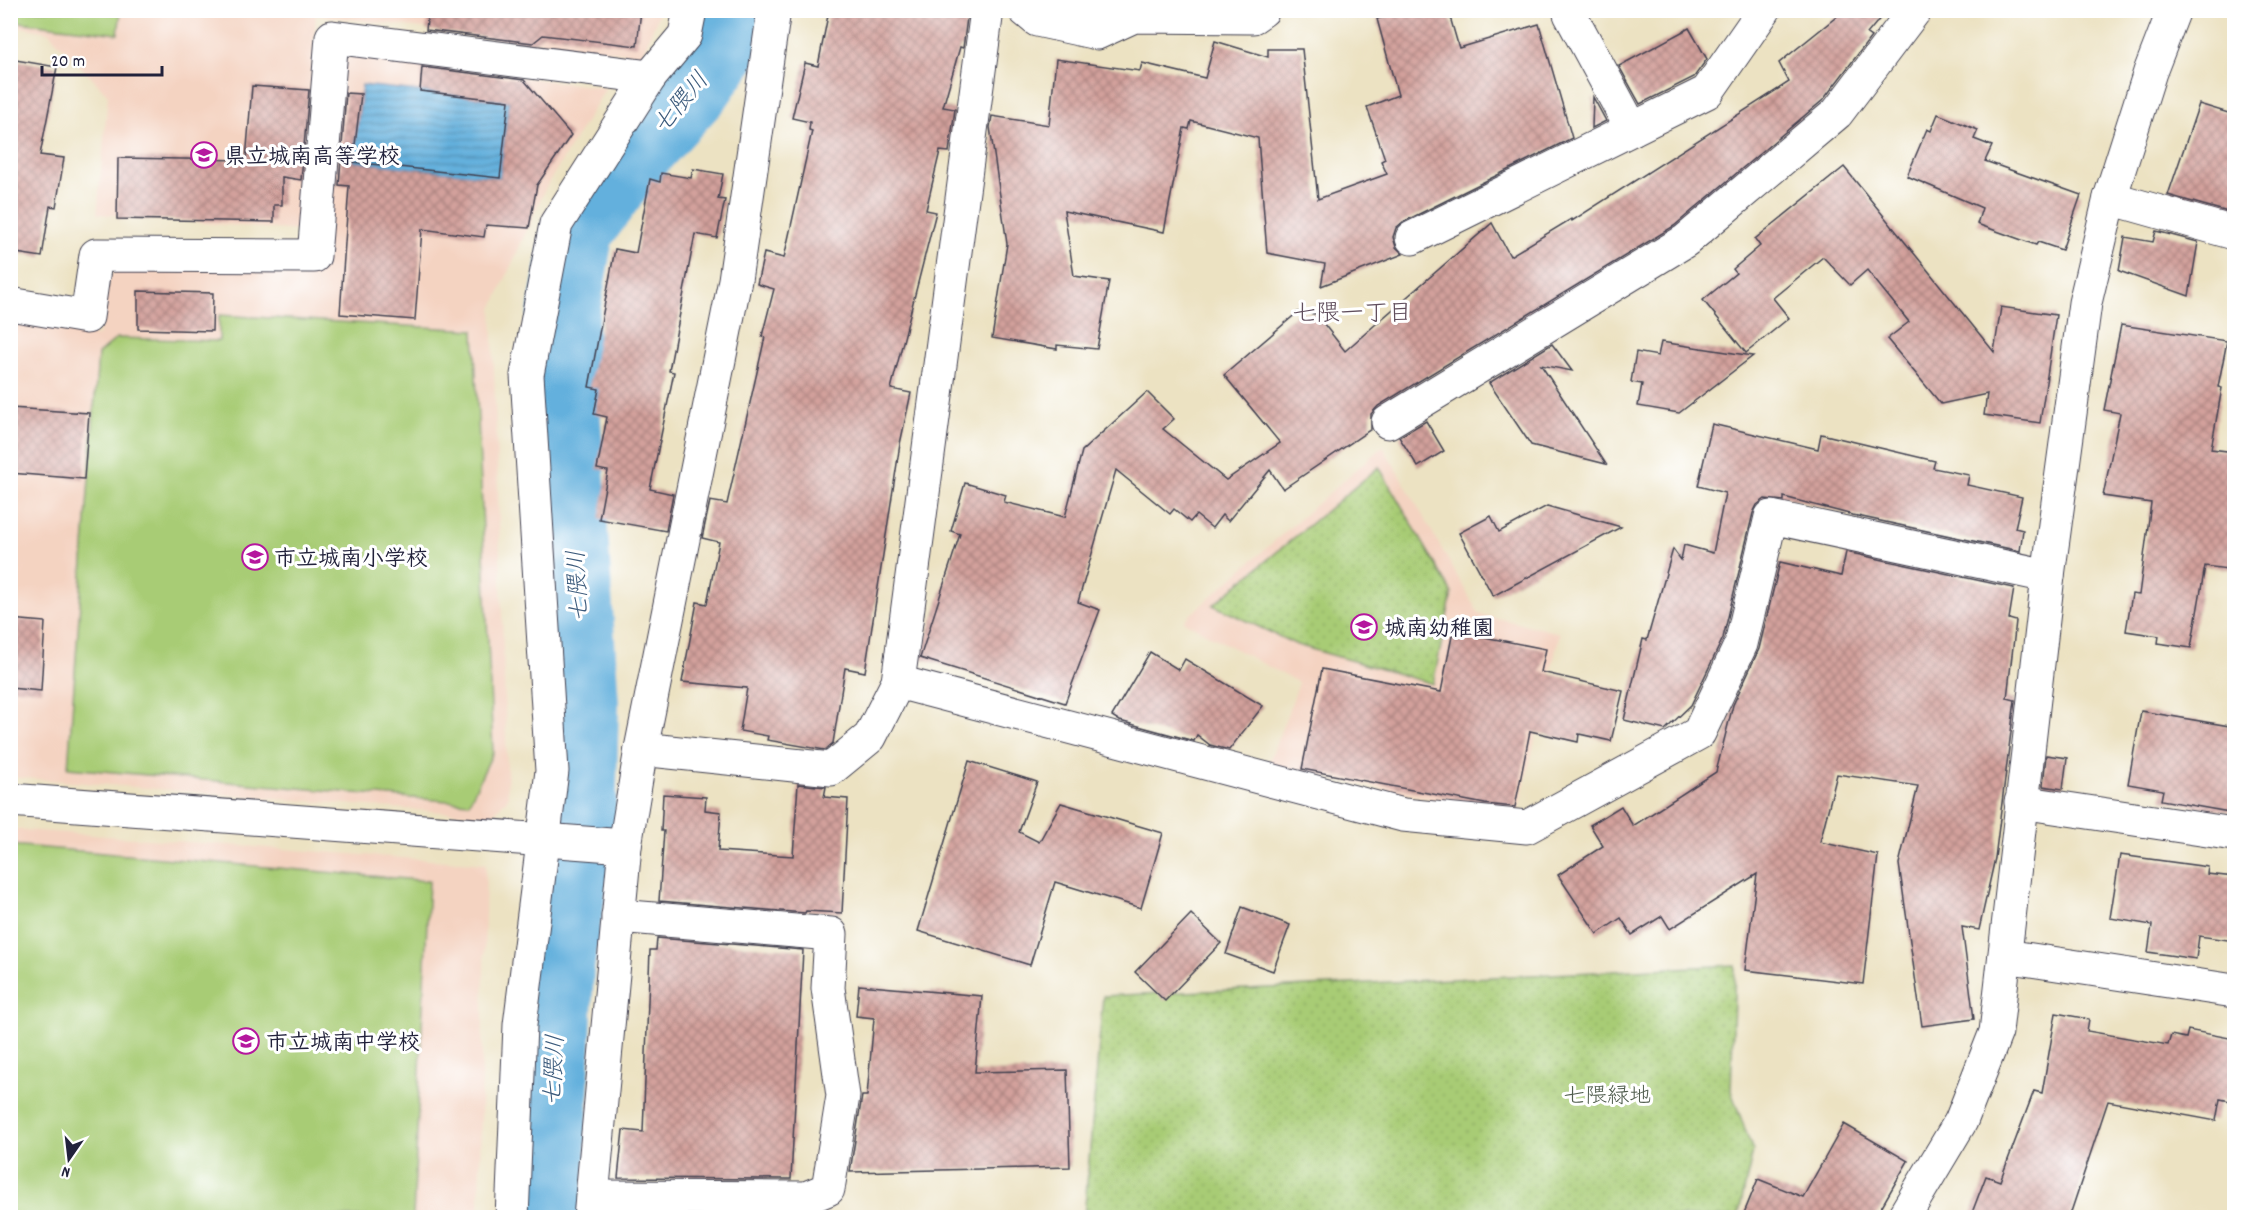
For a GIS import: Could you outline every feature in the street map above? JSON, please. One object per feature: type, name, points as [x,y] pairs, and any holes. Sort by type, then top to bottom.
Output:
[{"type":"street","points":[[512,1218],[520,1025],[552,771],[527,375],[556,224],[650,77],[685,35],[690,10]]},
{"type":"street","points":[[618,916],[831,934],[828,988],[843,1096],[828,1189],[806,1198],[591,1207],[618,916],[625,846],[641,748],[735,280],[774,10]]},
{"type":"street","points":[[641,748],[831,769],[870,737],[898,682],[987,10]]},
{"type":"street","points":[[1025,10],[1037,20],[1097,33],[1134,16],[1253,17],[1263,10]]},
{"type":"street","points":[[1570,10],[1632,129]]},
{"type":"street","points":[[1412,238],[1707,92],[1764,10]]},
{"type":"street","points":[[1388,422],[1685,241],[1837,113],[1915,10]]},
{"type":"street","points":[[1903,1218],[1961,1121],[1996,1032],[2048,576],[2085,303],[2110,198],[2150,72],[2174,10]]},
{"type":"street","points":[[10,304],[87,317],[96,255],[314,256],[332,37],[650,77]]},
{"type":"street","points":[[2110,198],[2235,233]]},
{"type":"street","points":[[898,682],[1402,815],[1527,827],[1699,733],[1742,644],[1772,517],[2048,576]]},
{"type":"street","points":[[10,800],[625,846]]},
{"type":"street","points":[[2021,802],[2235,834]]},
{"type":"street","points":[[2006,956],[2235,991]]},
{"type":"shaded area","name":"県立城南高等学校","points":[[10,11],[660,11],[642,55],[316,15],[299,231],[97,214],[108,95],[48,32],[11,25]]},
{"type":"shaded area","name":"市立城南小学校","points":[[350,55],[606,88],[546,187],[492,309],[508,798],[491,816],[11,777],[10,320],[98,336],[109,277],[123,265],[321,269],[336,69]]},
{"type":"shaded area","name":"城南幼稚園","points":[[1383,446],[1479,614],[1560,633],[1517,817],[1268,765],[1299,683],[1183,621]]},
{"type":"shaded area","name":"市立城南中学校","points":[[10,829],[486,864],[479,1217],[11,1217]]},
{"type":"green space","points":[[11,10],[121,11],[118,34],[11,21]]},
{"type":"green space","name":"市立城南小学校","points":[[219,315],[474,330],[493,752],[469,803],[68,768],[98,354],[117,338],[219,341]]},
{"type":"green space","points":[[1379,467],[1452,593],[1433,684],[1297,645],[1213,605]]},
{"type":"green space","name":"市立城南中学校","points":[[10,845],[429,881],[413,1217],[11,1217]]},
{"type":"green space","name":"七隈緑地","points":[[1735,965],[1731,1091],[1753,1151],[1738,1217],[1084,1218],[1103,996]]},
{"type":"water","points":[[362,85],[509,101],[500,178],[353,162]]},
{"type":"building","points":[[428,10],[641,10],[637,46],[543,35],[533,43],[426,30]]},
{"type":"building","points":[[829,10],[968,10],[963,48],[960,47],[943,107],[955,109],[949,152],[940,151],[926,210],[936,212],[891,389],[911,393],[900,444],[865,672],[845,668],[833,743],[825,750],[767,740],[768,736],[740,731],[747,688],[682,682],[697,602],[707,604],[719,542],[702,538],[710,501],[727,504],[765,337],[762,336],[774,289],[757,284],[764,253],[784,258],[812,131],[809,130],[810,122],[792,118],[805,63],[818,66]]},
{"type":"building","points":[[1408,10],[1448,10],[1459,48],[1539,24],[1572,138],[1403,222],[1396,228],[1393,237],[1396,247],[1403,254],[1321,286],[1325,264],[1267,253],[1258,138],[1191,121],[1189,129],[1184,128],[1164,232],[1064,211],[1074,276],[1109,281],[1097,349],[1057,345],[1057,349],[992,338],[1007,244],[990,127],[992,116],[1049,125],[1056,59],[1140,71],[1142,63],[1205,78],[1215,41],[1268,57],[1268,49],[1302,49],[1318,199],[1387,174],[1381,161],[1385,159],[1367,107],[1398,95],[1377,19]]},
{"type":"building","points":[[1845,10],[1887,10],[1867,34],[1871,37],[1823,100],[1674,226],[1378,406],[1371,414],[1371,429],[1283,489],[1270,470],[1228,521],[1222,515],[1212,528],[1196,515],[1190,522],[1174,509],[1170,514],[1116,470],[1078,602],[1100,610],[1065,703],[920,658],[960,534],[951,531],[965,483],[1006,495],[1004,502],[1065,517],[1082,451],[1147,392],[1174,419],[1163,429],[1226,480],[1280,443],[1224,375],[1298,312],[1316,314],[1345,351],[1492,223],[1510,256],[1571,219],[1572,221],[1789,82],[1779,63]]},
{"type":"building","points":[[1689,28],[1707,59],[1694,77],[1640,104],[1619,66]]},
{"type":"building","points":[[10,59],[57,67],[40,155],[64,158],[56,207],[50,206],[42,257],[10,252]]},
{"type":"building","points":[[422,67],[524,80],[571,135],[537,185],[529,228],[486,225],[484,237],[422,229],[415,320],[340,314],[349,186],[339,185],[346,93],[361,94],[353,162],[500,178],[509,101],[420,91]]},
{"type":"building","points":[[252,86],[309,90],[301,180],[282,177],[282,205],[274,205],[274,222],[117,219],[118,158],[246,160]]},
{"type":"building","points":[[1593,97],[1606,121],[1592,128]]},
{"type":"building","points":[[2199,104],[2235,115],[2235,214],[2168,195]]},
{"type":"building","points":[[1938,114],[1978,130],[1974,139],[1992,146],[1985,161],[2081,195],[2062,250],[2038,242],[2036,245],[1977,224],[1982,208],[1907,176],[1927,129],[1931,131]]},
{"type":"building","points":[[1844,167],[1994,352],[2001,307],[2056,315],[2040,423],[1984,415],[1987,394],[1941,404],[1887,339],[1909,322],[1867,270],[1850,285],[1823,257],[1773,298],[1789,318],[1746,353],[1703,300],[1736,273],[1733,269],[1760,246],[1755,239]]},
{"type":"building","points":[[693,169],[723,174],[718,199],[725,200],[717,238],[695,234],[669,371],[674,372],[650,489],[673,494],[666,531],[599,519],[608,471],[597,469],[607,417],[594,414],[599,389],[589,387],[615,249],[636,253],[650,179],[660,182],[661,173],[691,178]]},
{"type":"building","points":[[2156,231],[2198,242],[2189,296],[2119,271],[2125,237],[2153,242]]},
{"type":"building","points":[[138,291],[213,293],[212,331],[138,329]]},
{"type":"building","points":[[2121,325],[2227,341],[2218,387],[2222,388],[2211,449],[2235,452],[2235,570],[2205,566],[2191,648],[2158,643],[2159,636],[2126,631],[2132,594],[2139,595],[2151,503],[2103,496],[2120,413],[2104,410]]},
{"type":"building","points":[[1661,342],[1753,356],[1679,413],[1638,406],[1642,384],[1631,382],[1636,352],[1658,356]]},
{"type":"building","points":[[1552,344],[1572,371],[1541,365],[1606,464],[1531,445],[1489,383]]},
{"type":"building","points":[[10,408],[89,413],[84,479],[10,473]]},
{"type":"building","points":[[1426,421],[1444,451],[1418,467],[1399,437]]},
{"type":"building","points":[[1712,424],[1818,449],[1821,434],[1935,461],[1933,468],[1969,475],[1967,485],[2022,497],[2015,528],[2023,530],[2020,551],[1853,515],[1784,497],[1784,501],[1765,499],[1757,505],[1753,513],[1723,638],[1691,705],[1665,730],[1624,720],[1643,639],[1647,640],[1673,549],[1681,560],[1684,545],[1713,553],[1725,493],[1698,486]]},
{"type":"building","points":[[1547,506],[1621,527],[1493,596],[1459,533],[1491,516],[1499,532]]},
{"type":"building","points":[[1846,552],[2014,588],[2009,619],[2016,621],[2007,698],[2015,700],[1995,858],[1979,930],[1962,927],[1974,1019],[1922,1026],[1899,864],[1918,786],[1837,774],[1820,842],[1878,855],[1863,984],[1745,970],[1757,874],[1670,929],[1662,916],[1632,935],[1621,918],[1597,934],[1558,875],[1603,846],[1590,825],[1621,806],[1633,826],[1716,772],[1733,705],[1759,649],[1780,562],[1841,576]]},
{"type":"building","points":[[10,619],[45,622],[41,691],[10,688]]},
{"type":"building","points":[[1453,631],[1546,649],[1541,672],[1623,691],[1611,741],[1579,734],[1578,742],[1530,731],[1515,807],[1485,804],[1302,769],[1322,669],[1441,692]]},
{"type":"building","points":[[1150,652],[1179,670],[1185,659],[1263,706],[1229,750],[1210,745],[1197,735],[1194,741],[1120,721],[1112,716]]},
{"type":"building","points":[[2141,711],[2235,727],[2235,813],[2161,800],[2163,790],[2128,784]]},
{"type":"building","points":[[2046,755],[2067,758],[2063,789],[2043,786]]},
{"type":"building","points":[[969,761],[1037,782],[1019,832],[1039,842],[1061,803],[1163,833],[1141,908],[1055,882],[1030,965],[918,931]]},
{"type":"building","points":[[798,784],[826,787],[824,797],[848,799],[842,913],[806,911],[805,913],[659,901],[664,831],[661,831],[663,794],[706,797],[705,810],[721,812],[718,851],[793,856]]},
{"type":"building","points":[[2120,855],[2208,867],[2207,874],[2235,877],[2235,941],[2199,936],[2196,959],[2148,952],[2152,925],[2110,918]]},
{"type":"building","points":[[1242,907],[1290,925],[1273,971],[1226,954]]},
{"type":"building","points":[[1191,914],[1221,943],[1165,1001],[1135,972]]},
{"type":"building","points":[[657,938],[803,950],[791,1179],[618,1178],[623,1130],[643,1132],[650,950],[656,950]]},
{"type":"building","points":[[859,985],[982,996],[975,1072],[1067,1070],[1070,1167],[850,1172],[862,1096],[867,1096],[874,1018],[856,1016]]},
{"type":"building","points":[[2056,1013],[2089,1019],[2087,1031],[2168,1045],[2171,1035],[2186,1038],[2188,1030],[2235,1039],[2235,1102],[2220,1099],[2216,1121],[2108,1101],[2069,1218],[1970,1218],[1986,1176],[2000,1181],[2034,1091],[2042,1093]]},
{"type":"building","points":[[1844,1124],[1908,1161],[1875,1218],[1742,1218],[1758,1179],[1803,1197]]},
{"type":"waterway","name":"七隈川","points":[[739,10],[739,25]]},
{"type":"waterway","name":"七隈川","points":[[547,1218],[558,968],[580,825],[583,703],[565,422],[562,322],[578,230],[630,159],[697,86],[739,25]]},
{"type":"place","name":"県立城南高等学校","points":[[204,155]]},
{"type":"place","name":"市立城南小学校","points":[[255,557]]},
{"type":"place","name":"城南幼稚園","points":[[1364,627]]},
{"type":"place","name":"市立城南中学校","points":[[246,1041]]},
{"type":"district","name":"七隈一丁目","points":[[1352,312]]}]
